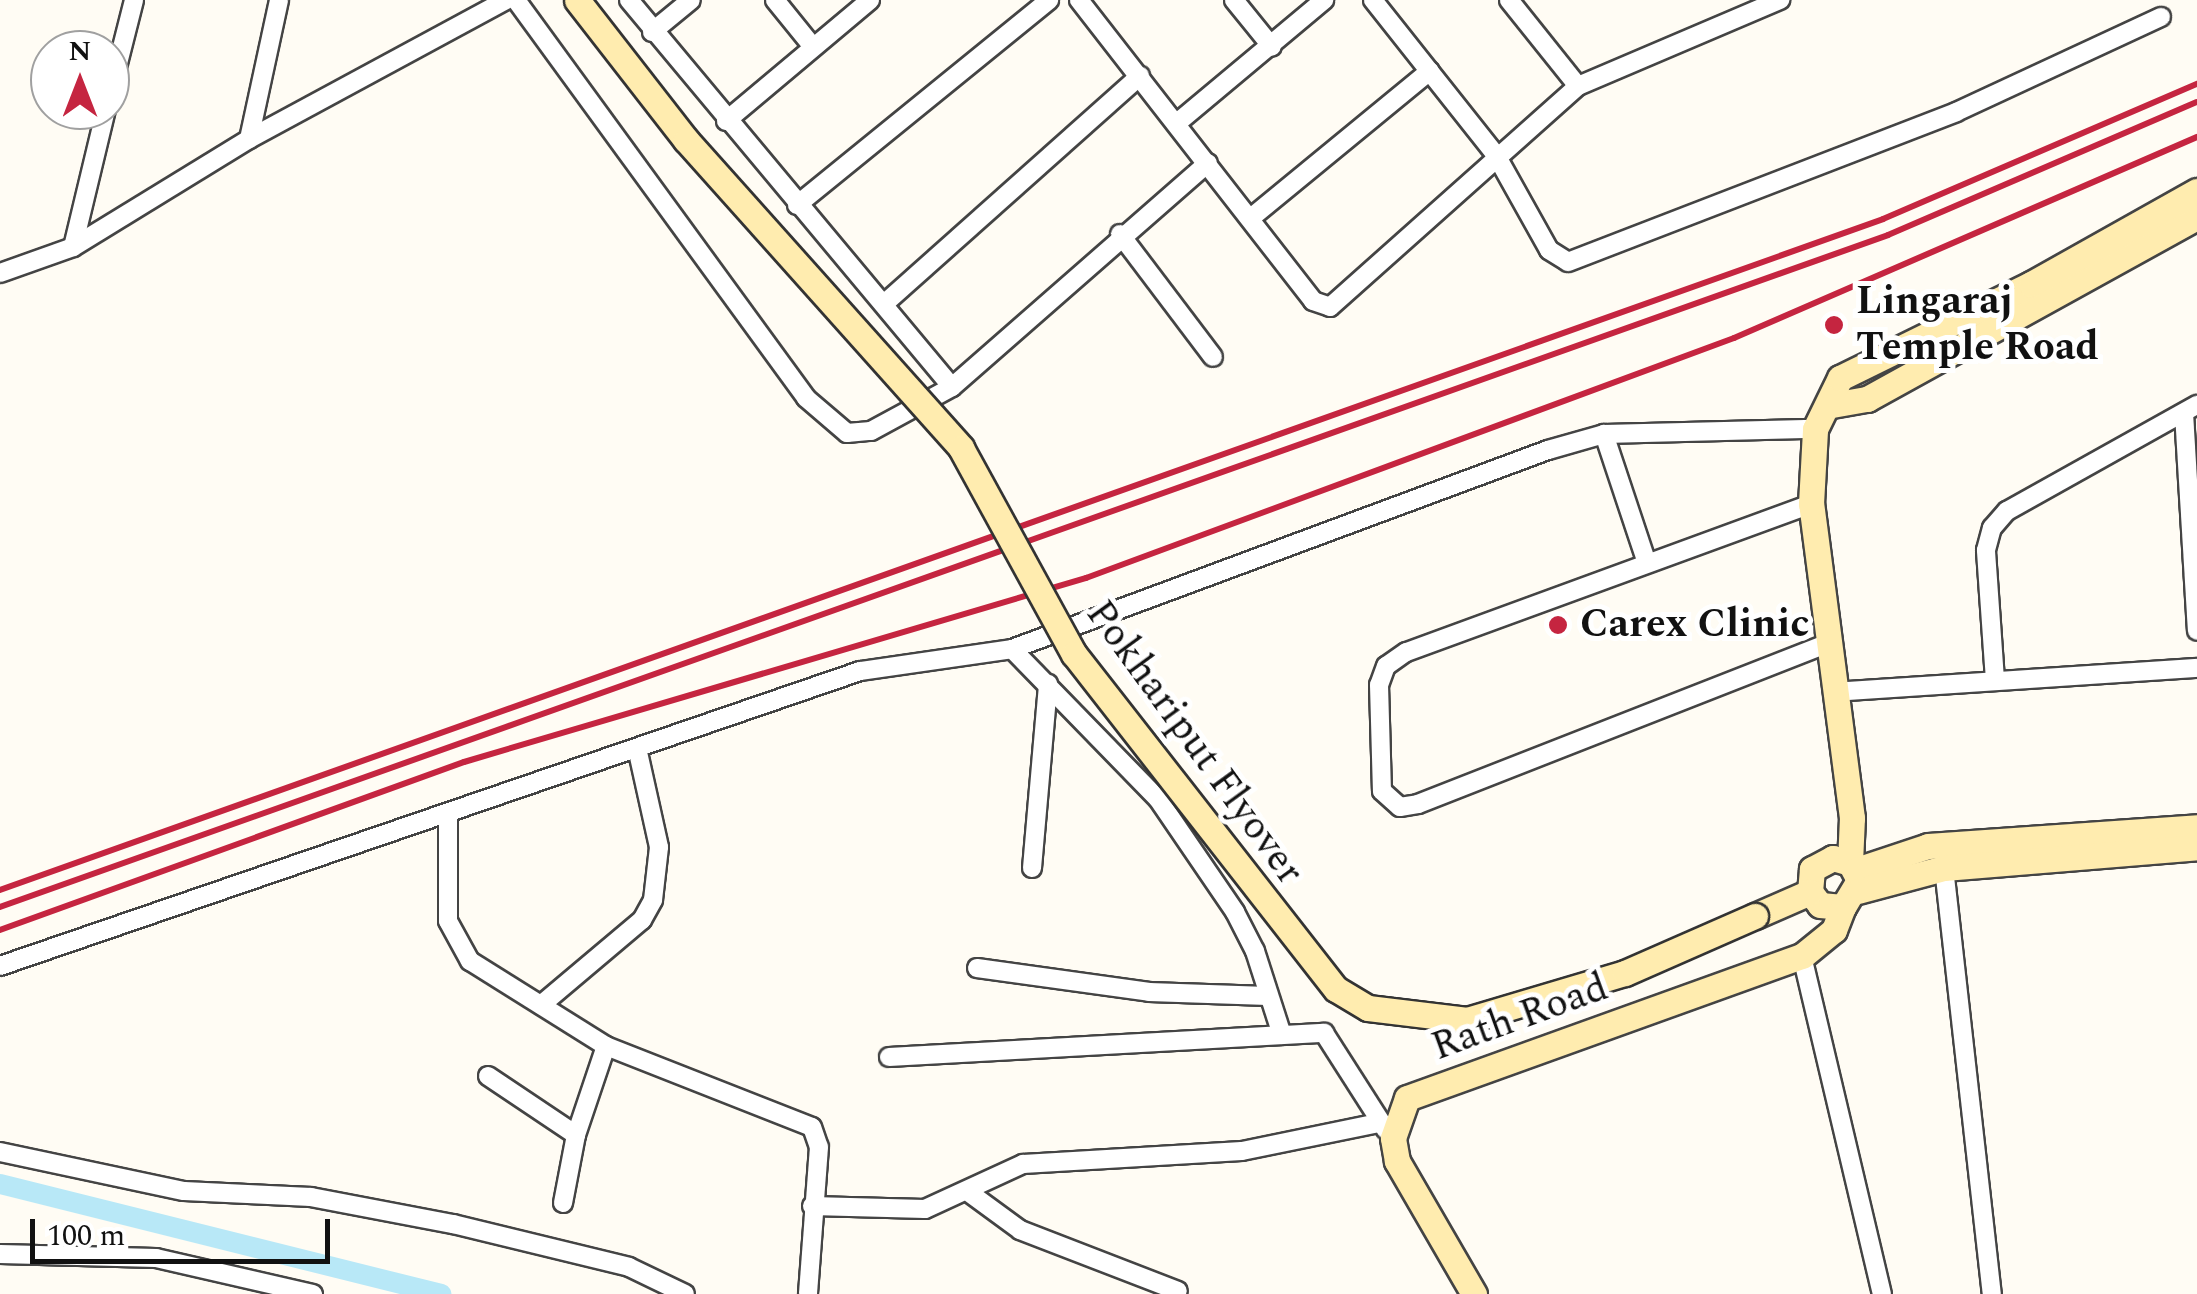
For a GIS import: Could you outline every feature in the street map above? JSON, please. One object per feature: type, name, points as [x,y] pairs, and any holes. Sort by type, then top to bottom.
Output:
[{"type":"main road","name":"Pokhariput Flyover","points":[[577,0],[686,140],[961,448],[1074,654],[1336,989],[1368,1008],[1467,1020],[1625,973],[1810,892]]},
{"type":"main road","points":[[1852,883],[1852,818],[1826,644],[1811,504],[1815,428],[1832,404],[1840,378],[2030,284],[2197,191]]},
{"type":"main road","points":[[1832,404],[1882,391],[2197,217]]},
{"type":"main road","points":[[1852,883],[1833,858],[1818,863],[1810,892],[1827,908],[1852,883],[1898,854],[1928,846],[2197,827]]},
{"type":"main road","points":[[1852,883],[1944,868],[2197,847]]},
{"type":"main road","name":"Rath Road","points":[[1386,1130],[1407,1098],[1802,956],[1834,930],[1852,883]]},
{"type":"main road","points":[[1386,1130],[1398,1160],[1474,1294]]},
{"type":"street","points":[[126,30],[134,0]]},
{"type":"street","points":[[248,139],[278,0]]},
{"type":"street","points":[[0,274],[72,247],[248,139],[506,0]]},
{"type":"street","points":[[516,0],[831,424],[847,432],[870,431],[952,387],[1120,234],[1208,162]]},
{"type":"street","points":[[629,0],[726,121],[952,387]]},
{"type":"street","points":[[652,32],[690,0]]},
{"type":"street","points":[[775,0],[813,47]]},
{"type":"street","points":[[726,121],[870,0]]},
{"type":"street","points":[[798,205],[1049,0]]},
{"type":"street","points":[[1079,0],[1252,217],[1313,302],[1330,308],[1496,155],[1578,86],[1780,0]]},
{"type":"street","points":[[1234,0],[1272,47]]},
{"type":"street","points":[[1177,123],[1324,0]]},
{"type":"street","points":[[1372,0],[1496,155],[1549,250],[1557,258],[1581,262],[1956,112],[2161,17]]},
{"type":"street","points":[[1519,4],[1578,86]]},
{"type":"street","points":[[1252,217],[1430,72]]},
{"type":"street","points":[[884,304],[1140,76]]},
{"type":"street","points":[[72,247],[101,130]]},
{"type":"street","points":[[1120,234],[1213,357]]},
{"type":"street","points":[[1995,680],[1986,550],[1992,528],[2007,511],[2190,409],[2197,631]]},
{"type":"street","points":[[0,966],[256,874],[448,817],[860,670],[1012,648],[1604,434],[1815,428]]},
{"type":"street","points":[[1604,434],[1646,560]]},
{"type":"street","points":[[1811,504],[1646,560],[1406,652],[1386,666],[1376,711],[1386,801],[1418,804],[1826,644]]},
{"type":"street","points":[[1012,648],[1158,799],[1235,912],[1282,1036]]},
{"type":"street","points":[[1834,692],[2197,668]]},
{"type":"street","points":[[1032,868],[1048,684]]},
{"type":"street","points":[[541,1005],[642,920],[654,900],[658,847],[637,748]]},
{"type":"street","points":[[448,817],[448,920],[454,941],[470,962],[606,1046],[812,1126],[819,1147],[808,1294]]},
{"type":"street","points":[[1944,868],[1992,1294]]},
{"type":"street","points":[[1802,956],[1882,1294]]},
{"type":"street","points":[[977,968],[1149,992],[1268,996]]},
{"type":"street","points":[[812,1206],[925,1210],[971,1194],[1003,1172],[1061,1157],[1242,1151],[1386,1130],[1324,1033],[889,1057]]},
{"type":"street","points":[[563,1204],[576,1134],[606,1046]]},
{"type":"street","points":[[488,1076],[576,1134]]},
{"type":"street","points":[[0,1152],[184,1191],[283,1194],[453,1224],[629,1268],[685,1294]]},
{"type":"street","points":[[971,1194],[1020,1230],[1178,1291]]},
{"type":"street","points":[[0,1254],[156,1258],[313,1294]]},
{"type":"waterway","points":[[0,1184],[442,1294]]},
{"type":"railway","points":[[0,890],[1883,219],[2197,84]]},
{"type":"railway","points":[[0,907],[1888,235],[2197,102]]},
{"type":"railway","points":[[0,930],[464,762],[1086,578],[1734,338],[2197,137]]},
{"type":"place","name":"Lingaraj Temple Road","points":[[1834,325]]},
{"type":"place","name":"Carex Clinic","points":[[1558,625]]}]
